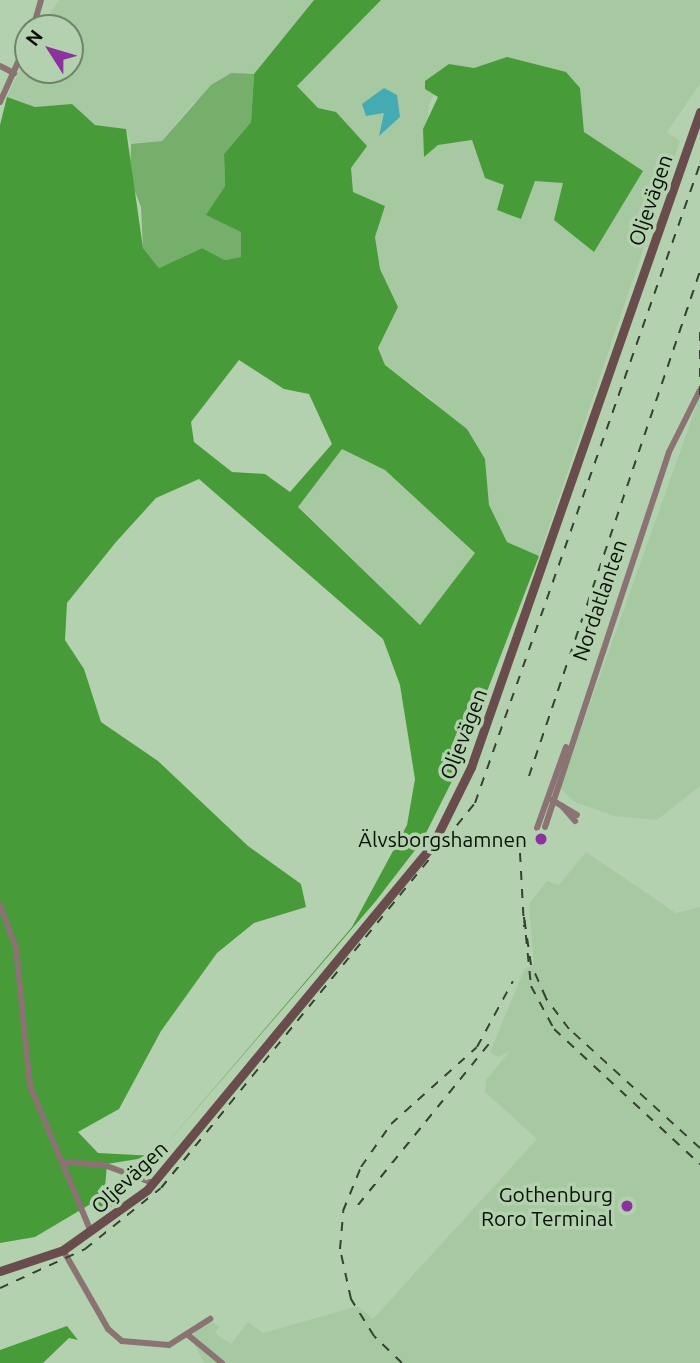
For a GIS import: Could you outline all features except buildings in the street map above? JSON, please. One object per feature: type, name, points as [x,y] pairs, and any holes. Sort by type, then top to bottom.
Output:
[{"type":"street","points":[[0,66],[14,73],[0,102]]},
{"type":"street","name":"Oljevägen","points":[[0,1271],[63,1250],[153,1183],[411,874],[449,815],[619,358],[700,112]]},
{"type":"street","name":"Nordatlanten","points":[[541,827],[680,422],[700,390]]},
{"type":"street","points":[[549,800],[561,805],[576,818]]},
{"type":"street","points":[[0,905],[16,948],[30,1086],[50,1144],[64,1162],[90,1229]]},
{"type":"street","points":[[64,1162],[104,1165],[153,1183]]},
{"type":"street","points":[[63,1250],[108,1329],[122,1341],[144,1348],[188,1335],[209,1319]]},
{"type":"street","points":[[188,1335],[222,1363]]},
{"type":"shaded area","points":[[59,0],[314,0],[254,74],[193,103],[162,141],[131,144],[126,129],[95,125],[72,104],[35,107],[7,97],[14,82],[84,84],[84,14],[50,14]]},
{"type":"shaded area","points":[[381,0],[700,0],[700,84],[667,132],[680,141],[539,556],[507,542],[489,505],[485,459],[431,399],[385,365],[378,348],[398,307],[380,269],[375,237],[385,206],[353,192],[336,113],[318,108],[297,86]],"holes":[[[508,57],[580,88],[584,132],[564,183],[535,181],[521,219],[497,210],[504,184],[485,178],[472,140],[437,145],[424,156],[429,105],[449,64],[474,68]]]},
{"type":"shaded area","points":[[700,396],[700,786],[657,820],[614,816],[575,802],[560,788]]},
{"type":"shaded area","points":[[341,448],[385,470],[475,553],[420,625],[298,506]]},
{"type":"shaded area","name":"Älvsborgshamnen","points":[[586,852],[676,913],[700,907],[700,1363],[204,1363],[191,1338],[205,1319],[220,1326],[215,1333],[231,1344],[248,1322],[263,1333],[358,1306],[373,1319],[537,1139],[485,1092],[486,1080],[509,1052],[498,1057],[490,1052],[524,970],[534,964],[529,904],[547,881],[559,885]]},
{"type":"green space","points":[[314,0],[381,0],[297,86],[318,108],[336,112],[367,146],[351,168],[353,192],[385,206],[375,237],[380,269],[398,307],[378,348],[385,365],[467,429],[485,459],[489,505],[507,542],[539,556],[455,775],[422,841],[375,902],[156,1156],[107,1164],[105,1188],[118,1201],[103,1214],[94,1202],[35,1237],[0,1243],[0,125],[7,97],[35,107],[72,104],[95,125],[126,129],[143,248],[159,268],[202,248],[225,260],[241,257],[241,232],[206,215],[225,186],[224,154],[251,122],[254,74]],"holes":[[[239,360],[284,389],[309,394],[332,444],[290,492],[265,474],[232,472],[194,442],[191,422]],[[342,449],[385,470],[475,553],[420,625],[298,507]],[[199,479],[383,639],[400,685],[415,779],[407,825],[352,927],[156,1156],[98,1153],[78,1132],[119,1109],[161,1031],[217,953],[254,923],[306,907],[301,884],[248,846],[158,761],[101,722],[84,669],[65,640],[67,603],[116,542],[156,498]]]},
{"type":"green space","points":[[507,57],[566,72],[580,88],[584,132],[643,171],[594,252],[554,220],[563,183],[535,181],[521,219],[497,210],[504,185],[485,178],[472,140],[438,145],[424,157],[423,129],[438,97],[425,89],[425,81],[449,64],[474,68]]},
{"type":"green space","points":[[231,73],[254,74],[251,122],[224,154],[225,186],[207,215],[241,231],[242,257],[225,260],[202,248],[159,268],[143,248],[141,207],[130,179],[131,144],[162,141],[211,85]]},
{"type":"green space","points":[[67,1326],[78,1340],[69,1338],[43,1363],[0,1363],[0,1350]]},
{"type":"water","points":[[384,88],[397,95],[400,117],[379,136],[384,113],[366,116],[362,104]]},
{"type":"railway","points":[[0,1288],[85,1249],[161,1188],[475,803],[700,164]]},
{"type":"railway","points":[[529,776],[700,271]]},
{"type":"railway","points":[[700,332],[700,404]]},
{"type":"railway","points":[[520,853],[524,927]]},
{"type":"railway","points":[[700,1148],[569,1029],[546,998],[531,965],[524,917],[531,986],[554,1029],[700,1164]]},
{"type":"railway","points":[[402,1363],[374,1336],[351,1299],[340,1249],[343,1211],[361,1167],[391,1124],[477,1047],[513,981]]},
{"type":"railway","points":[[358,1205],[492,1040]]},
{"type":"place","name":"Älvsborgshamnen","points":[[541,839]]},
{"type":"place","name":"Gothenburg Roro Terminal","points":[[627,1206]]}]
